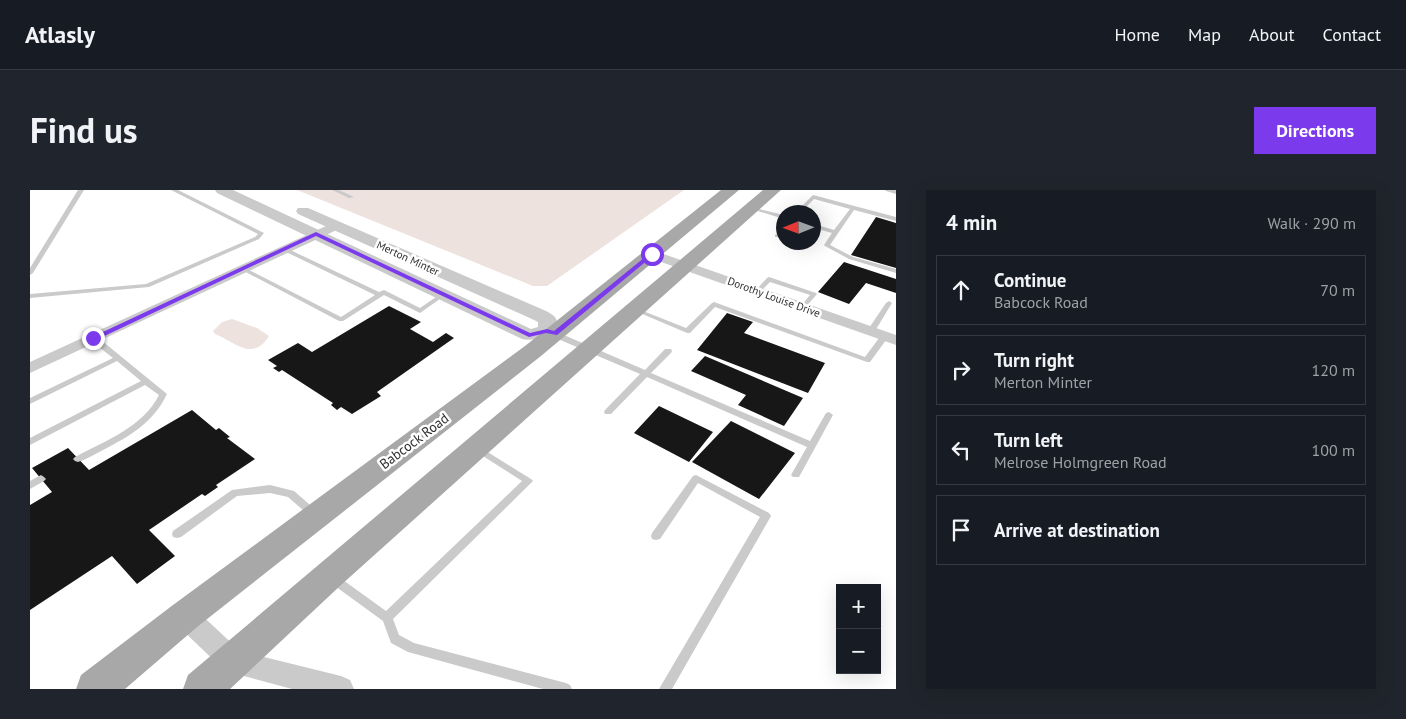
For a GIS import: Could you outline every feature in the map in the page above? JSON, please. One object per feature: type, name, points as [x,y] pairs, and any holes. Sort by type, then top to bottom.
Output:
[{"type":"main road","name":"Babcock Road","points":[[96,689],[185,616],[652,254],[731,190]]},
{"type":"main road","points":[[202,689],[329,575],[774,190]]},
{"type":"street","name":"Merton Minter","points":[[222,190],[529,335],[551,332],[548,320],[289,205]]},
{"type":"street","points":[[30,367],[337,225]]},
{"type":"street","name":"Dorothy Louise Drive","points":[[652,254],[884,336]]},
{"type":"street","points":[[185,616],[233,660],[341,689]]},
{"type":"lane","points":[[30,273],[81,190]]},
{"type":"lane","points":[[30,296],[147,286],[242,245],[257,238],[261,233],[174,190]]},
{"type":"lane","points":[[335,190],[352,197]]},
{"type":"lane","points":[[888,190],[896,192]]},
{"type":"lane","points":[[805,205],[813,197],[896,219]]},
{"type":"lane","points":[[752,208],[776,215]]},
{"type":"lane","points":[[853,208],[827,245],[844,256],[896,271]]},
{"type":"lane","points":[[821,228],[835,232]]},
{"type":"lane","points":[[284,249],[380,295]]},
{"type":"lane","points":[[243,269],[341,320],[384,292],[420,310],[444,294]]},
{"type":"lane","points":[[636,310],[687,331],[714,304],[867,360],[884,336],[889,303]]},
{"type":"lane","points":[[551,332],[813,446]]},
{"type":"lane","points":[[78,458],[136,426],[152,414],[160,403],[163,394],[93,338]]},
{"type":"lane","points":[[608,412],[668,351]]},
{"type":"lane","points":[[30,401],[118,358]]},
{"type":"lane","points":[[30,442],[146,381]]},
{"type":"lane","points":[[796,475],[829,415]]},
{"type":"lane","points":[[387,618],[528,481],[476,448]]},
{"type":"lane","points":[[656,536],[696,478],[766,516],[665,689]]},
{"type":"lane","points":[[30,484],[41,479]]},
{"type":"lane","points":[[177,534],[235,493],[252,490],[270,489],[291,494],[316,516]]},
{"type":"lane","points":[[329,575],[387,618],[395,639],[412,648],[566,689]]},
{"type":"shaded area","points":[[297,190],[684,190],[547,286],[533,286]]},
{"type":"shaded area","points":[[232,319],[257,328],[269,336],[263,344],[249,349],[236,345],[215,334],[213,331],[222,322]]},
{"type":"building","points":[[876,217],[896,223],[896,268],[851,255]]},
{"type":"building","points":[[844,262],[896,279],[896,293],[866,283],[849,304],[818,292]]},
{"type":"building","points":[[389,306],[421,322],[410,329],[433,342],[446,333],[454,338],[377,392],[381,396],[352,414],[341,407],[337,410],[331,405],[333,403],[282,370],[279,372],[273,368],[277,366],[268,360],[298,343],[312,352]]},
{"type":"building","points":[[727,313],[753,322],[744,333],[825,363],[808,393],[697,350]]},
{"type":"building","points":[[705,356],[803,398],[784,426],[738,405],[746,395],[691,371]]},
{"type":"building","points":[[659,406],[713,432],[689,462],[634,433]]},
{"type":"building","points":[[192,410],[216,430],[219,428],[230,437],[227,438],[255,459],[216,485],[218,487],[205,496],[202,494],[149,530],[175,556],[137,584],[112,556],[30,610],[30,505],[52,492],[32,468],[68,448],[89,470]]},
{"type":"building","points":[[731,421],[795,453],[759,499],[692,462]]},
{"type":"route","points":[[93,338],[316,234],[529,335],[547,331],[554,334],[652,254]]}]
